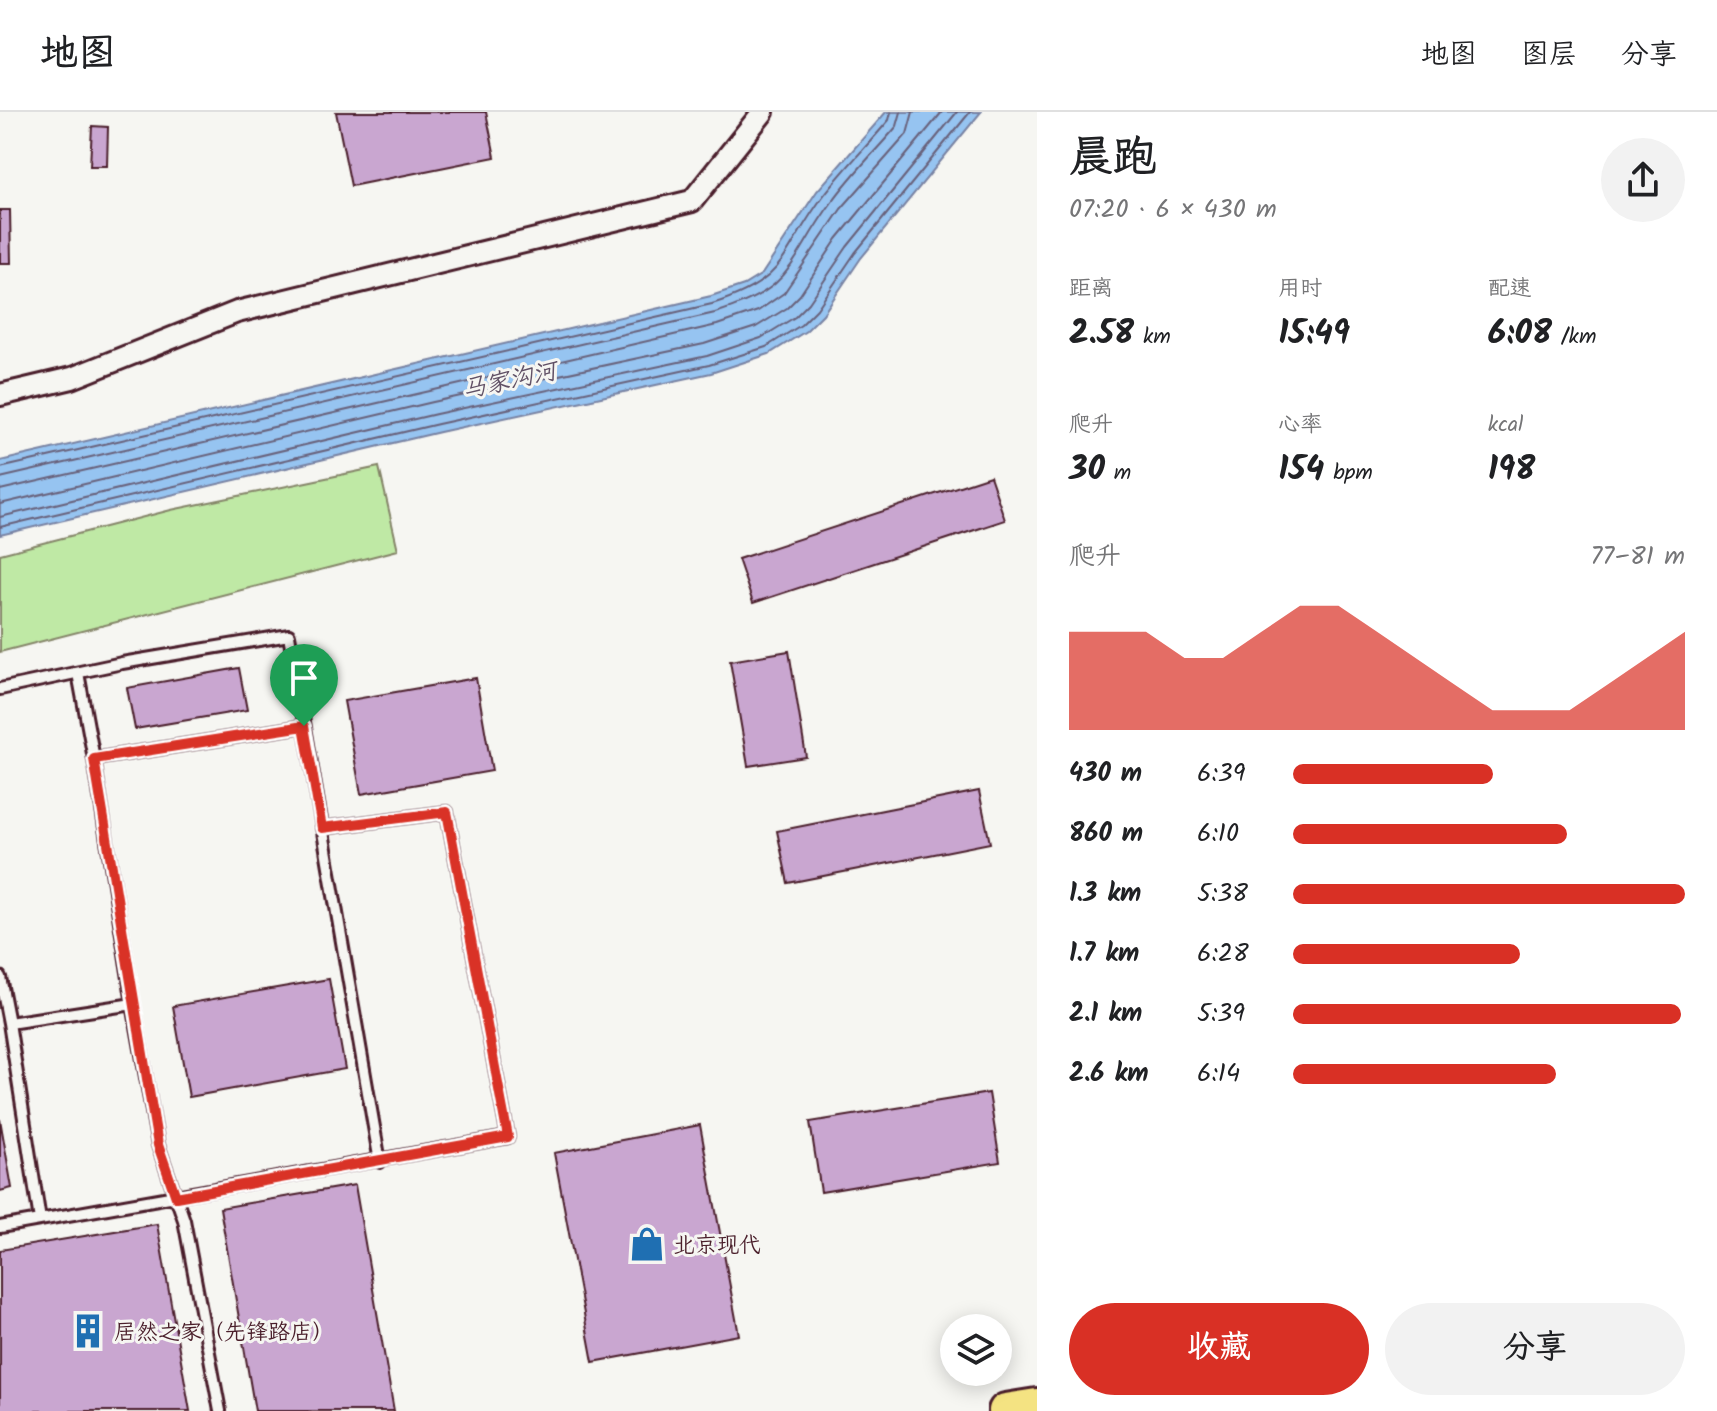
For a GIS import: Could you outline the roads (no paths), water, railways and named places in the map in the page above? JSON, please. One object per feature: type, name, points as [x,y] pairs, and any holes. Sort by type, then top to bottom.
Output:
[{"type":"main road","points":[[1006,1411],[1037,1406]]},
{"type":"street","points":[[0,395],[72,378],[237,312],[692,201],[763,112]]},
{"type":"lane","points":[[0,689],[289,635],[380,1162]]},
{"type":"lane","points":[[78,673],[158,1145],[184,1220],[220,1411]]},
{"type":"lane","points":[[94,759],[304,726]]},
{"type":"lane","points":[[0,1227],[508,1137],[447,812],[322,828]]},
{"type":"lane","points":[[0,974],[40,1220]]},
{"type":"lane","points":[[9,1023],[133,1004]]},
{"type":"water","name":"马家沟河","points":[[886,112],[981,112],[861,258],[823,314],[806,331],[769,354],[711,373],[440,432],[0,535],[0,461],[711,296],[744,285],[762,274],[817,191]]},
{"type":"place","name":"北京现代","points":[[647,1244]]},
{"type":"place","name":"居然之家（先锋路店）","points":[[88,1331]]}]
